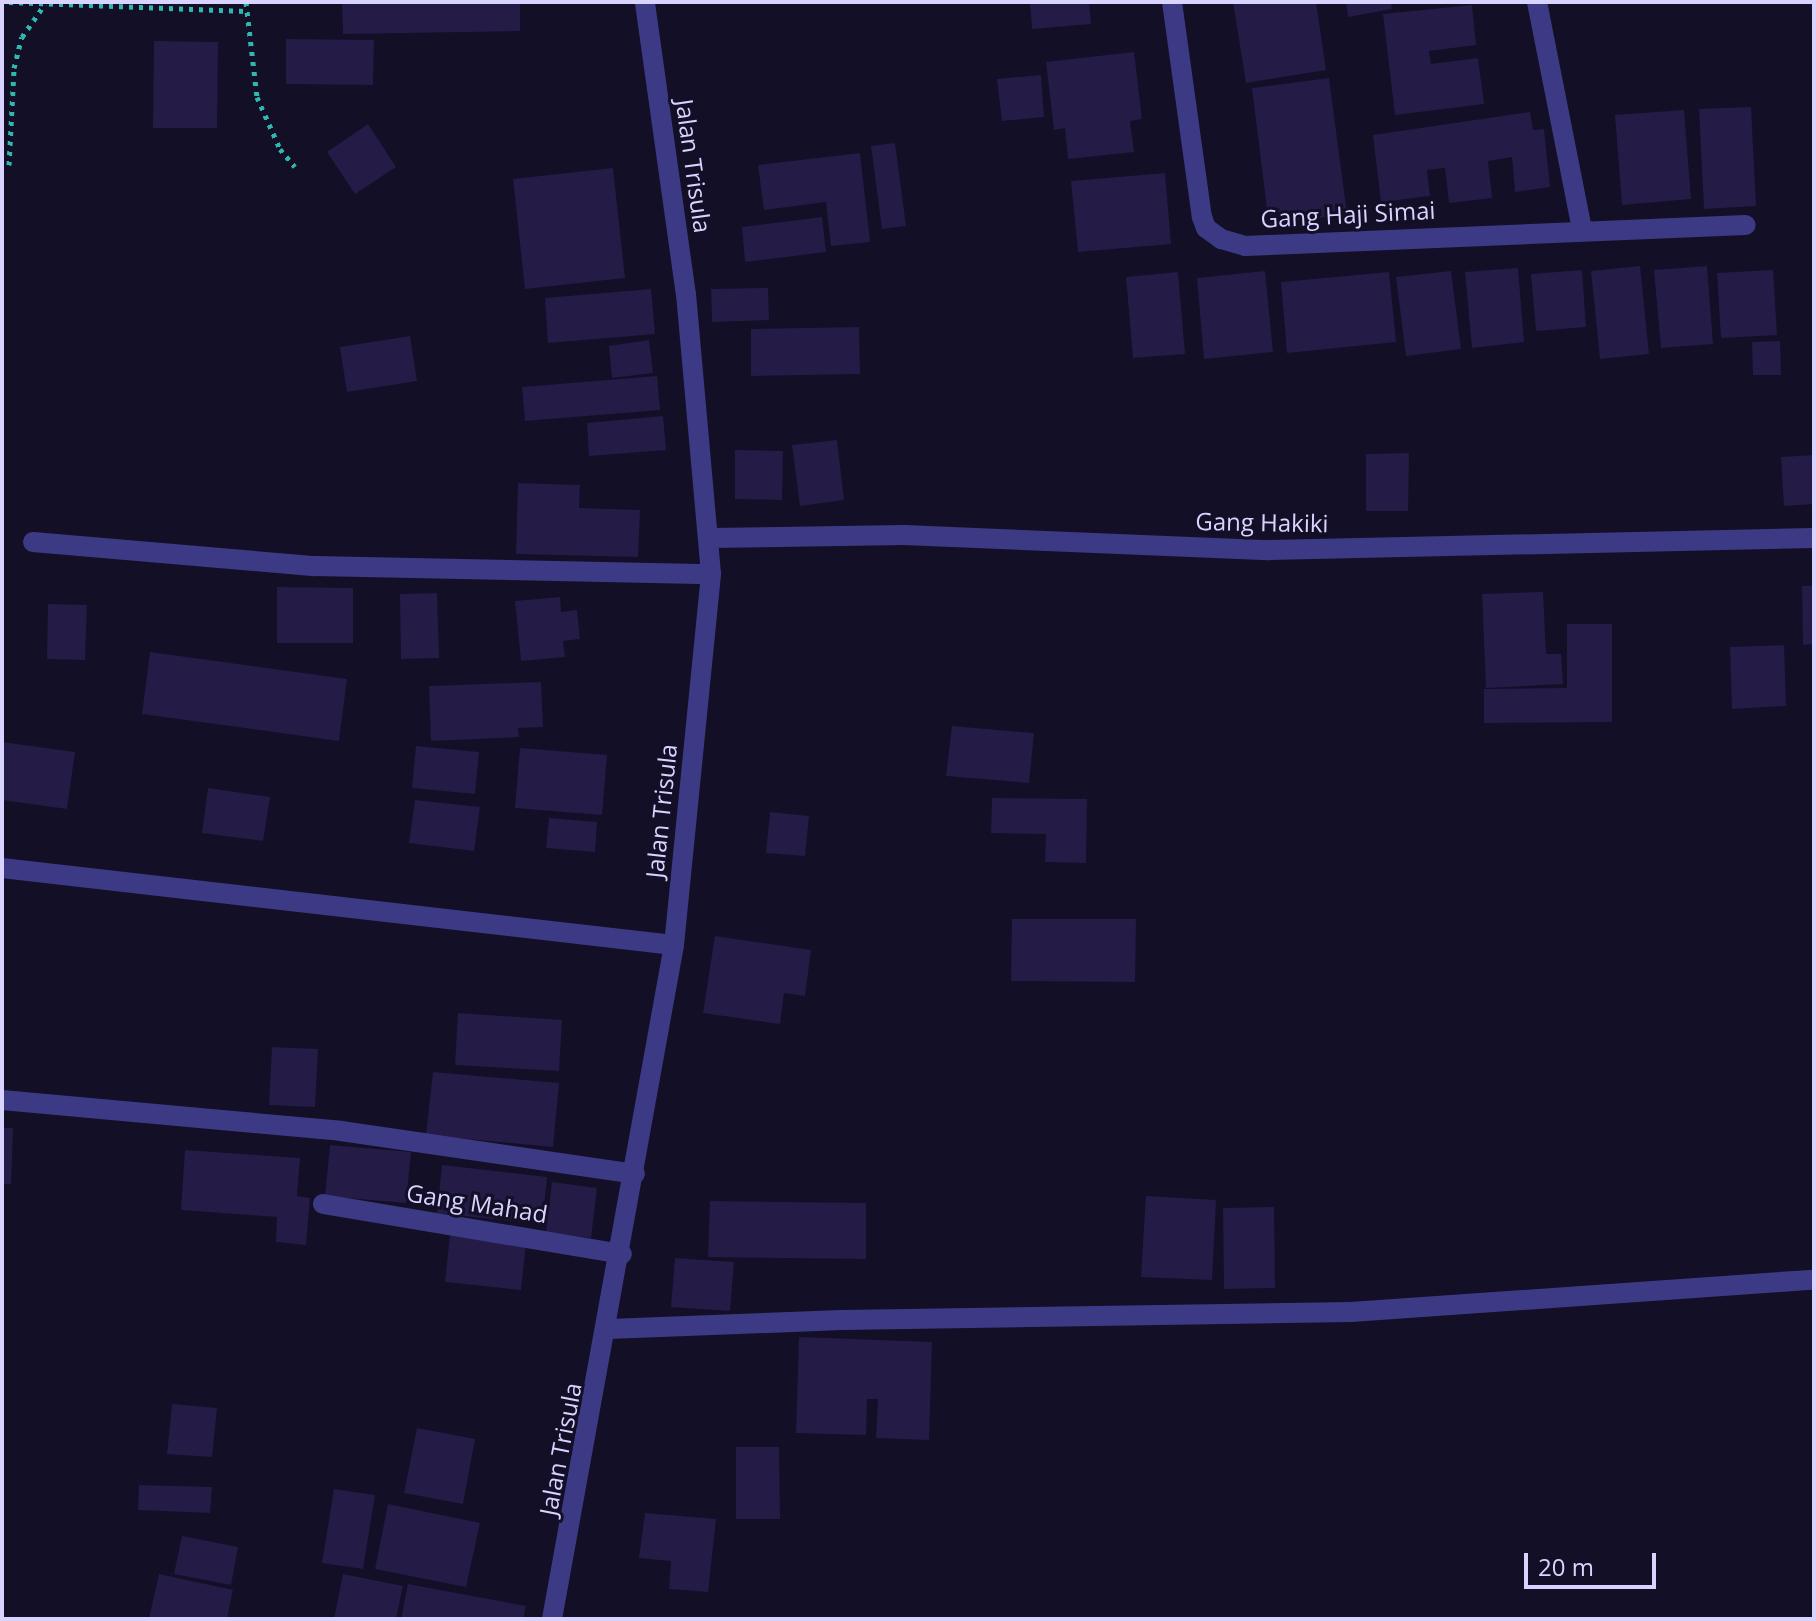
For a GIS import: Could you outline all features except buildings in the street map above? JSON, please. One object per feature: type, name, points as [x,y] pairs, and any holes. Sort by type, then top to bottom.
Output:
[{"type":"street","name":"Jalan Trisula","points":[[552,1619],[609,1329],[674,945],[711,574],[686,295],[645,2]]},
{"type":"street","name":"Gang Haji Simai","points":[[1172,2],[1202,217],[1206,228],[1221,239],[1245,246],[1582,229],[1746,225]]},
{"type":"street","points":[[1537,2],[1582,229]]},
{"type":"street","name":"Gang Hakiki","points":[[710,538],[904,535],[1269,550],[1814,538]]},
{"type":"street","points":[[33,542],[315,566],[711,574]]},
{"type":"street","points":[[2,868],[674,945]]},
{"type":"street","points":[[2,1100],[341,1131],[635,1174]]},
{"type":"street","name":"Gang Mahad","points":[[323,1204],[622,1254]]},
{"type":"street","points":[[609,1329],[842,1320],[1351,1312],[1814,1280]]},
{"type":"path","points":[[9,2],[246,11]]},
{"type":"path","points":[[246,2],[257,97],[280,149],[295,167]]},
{"type":"path","points":[[9,165],[14,68],[22,37],[46,3]]}]
